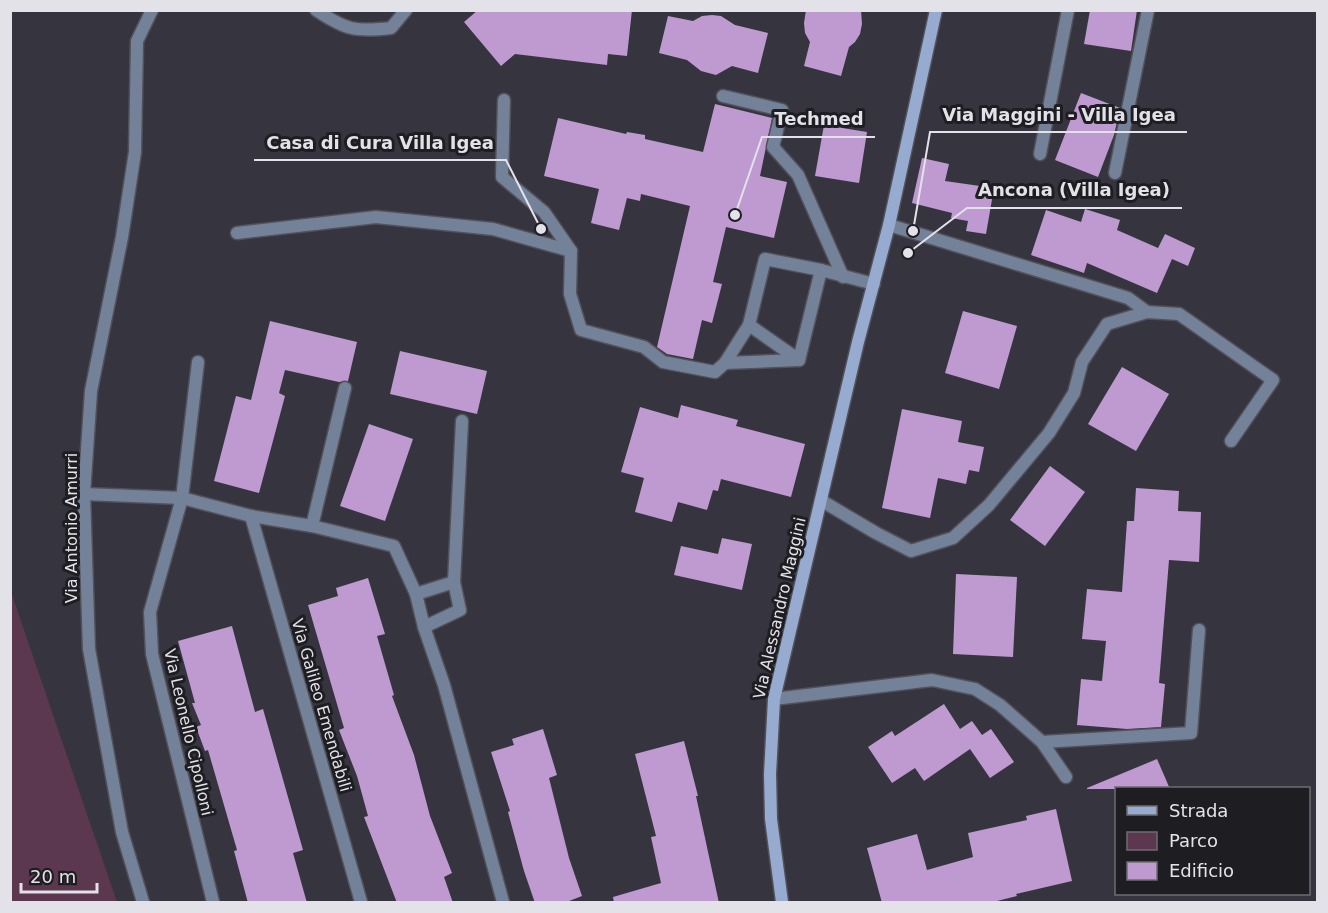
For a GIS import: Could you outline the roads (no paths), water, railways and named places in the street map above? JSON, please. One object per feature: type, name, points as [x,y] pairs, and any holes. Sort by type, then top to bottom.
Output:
[{"type":"main road","name":"Via Alessandro Maggini","points":[[782,903],[771,819],[770,774],[774,699],[858,342],[889,225],[936,10]]},
{"type":"street","name":"Via Antonio Amurri","points":[[143,903],[122,832],[89,650],[84,494],[91,391],[122,237],[135,152],[137,41],[152,10]]},
{"type":"street","points":[[316,10],[339,26],[367,30],[390,28],[406,10]]},
{"type":"street","points":[[1040,153],[1068,10]]},
{"type":"street","points":[[1115,173],[1148,10]]},
{"type":"street","points":[[723,96],[782,110],[773,147],[798,175],[843,277]]},
{"type":"street","points":[[504,100],[502,177],[544,213],[571,251],[570,294],[581,330],[644,347],[663,362],[715,372],[725,363],[749,325],[765,259],[874,284]]},
{"type":"street","points":[[237,233],[376,217],[493,229],[571,251]]},
{"type":"street","name":"Via Alessandro Maggini","points":[[889,225],[1128,298],[1147,312]]},
{"type":"street","points":[[799,360],[821,270]]},
{"type":"street","name":"Via Alessandro Maggini","points":[[822,501],[910,551],[953,538],[989,505],[1048,434],[1074,393],[1082,362],[1107,324],[1147,312],[1179,314],[1273,380],[1231,441]]},
{"type":"street","points":[[749,325],[799,360]]},
{"type":"street","points":[[725,363],[799,360]]},
{"type":"street","name":"Via Leonello Cipolloni","points":[[198,362],[182,498],[150,612],[152,654],[213,903]]},
{"type":"street","points":[[312,526],[345,388]]},
{"type":"street","points":[[424,627],[460,610],[454,582],[462,421]]},
{"type":"street","points":[[84,494],[182,498],[251,516],[312,526],[394,546],[416,594],[424,627],[444,685],[503,903]]},
{"type":"street","name":"Via Galileo Emendabili","points":[[251,516],[361,903]]},
{"type":"street","points":[[416,594],[454,582]]},
{"type":"street","points":[[1042,742],[1191,733],[1199,630]]},
{"type":"street","points":[[774,699],[932,680],[975,689],[1000,705],[1042,742],[1066,777]]},
{"type":"place","name":"Techmed","points":[[735,215]]},
{"type":"place","name":"Casa di Cura Villa Igea","points":[[541,229]]},
{"type":"place","name":"Via Maggini - Villa Igea","points":[[913,231]]},
{"type":"place","name":"Ancona (Villa Igea)","points":[[908,253]]}]
